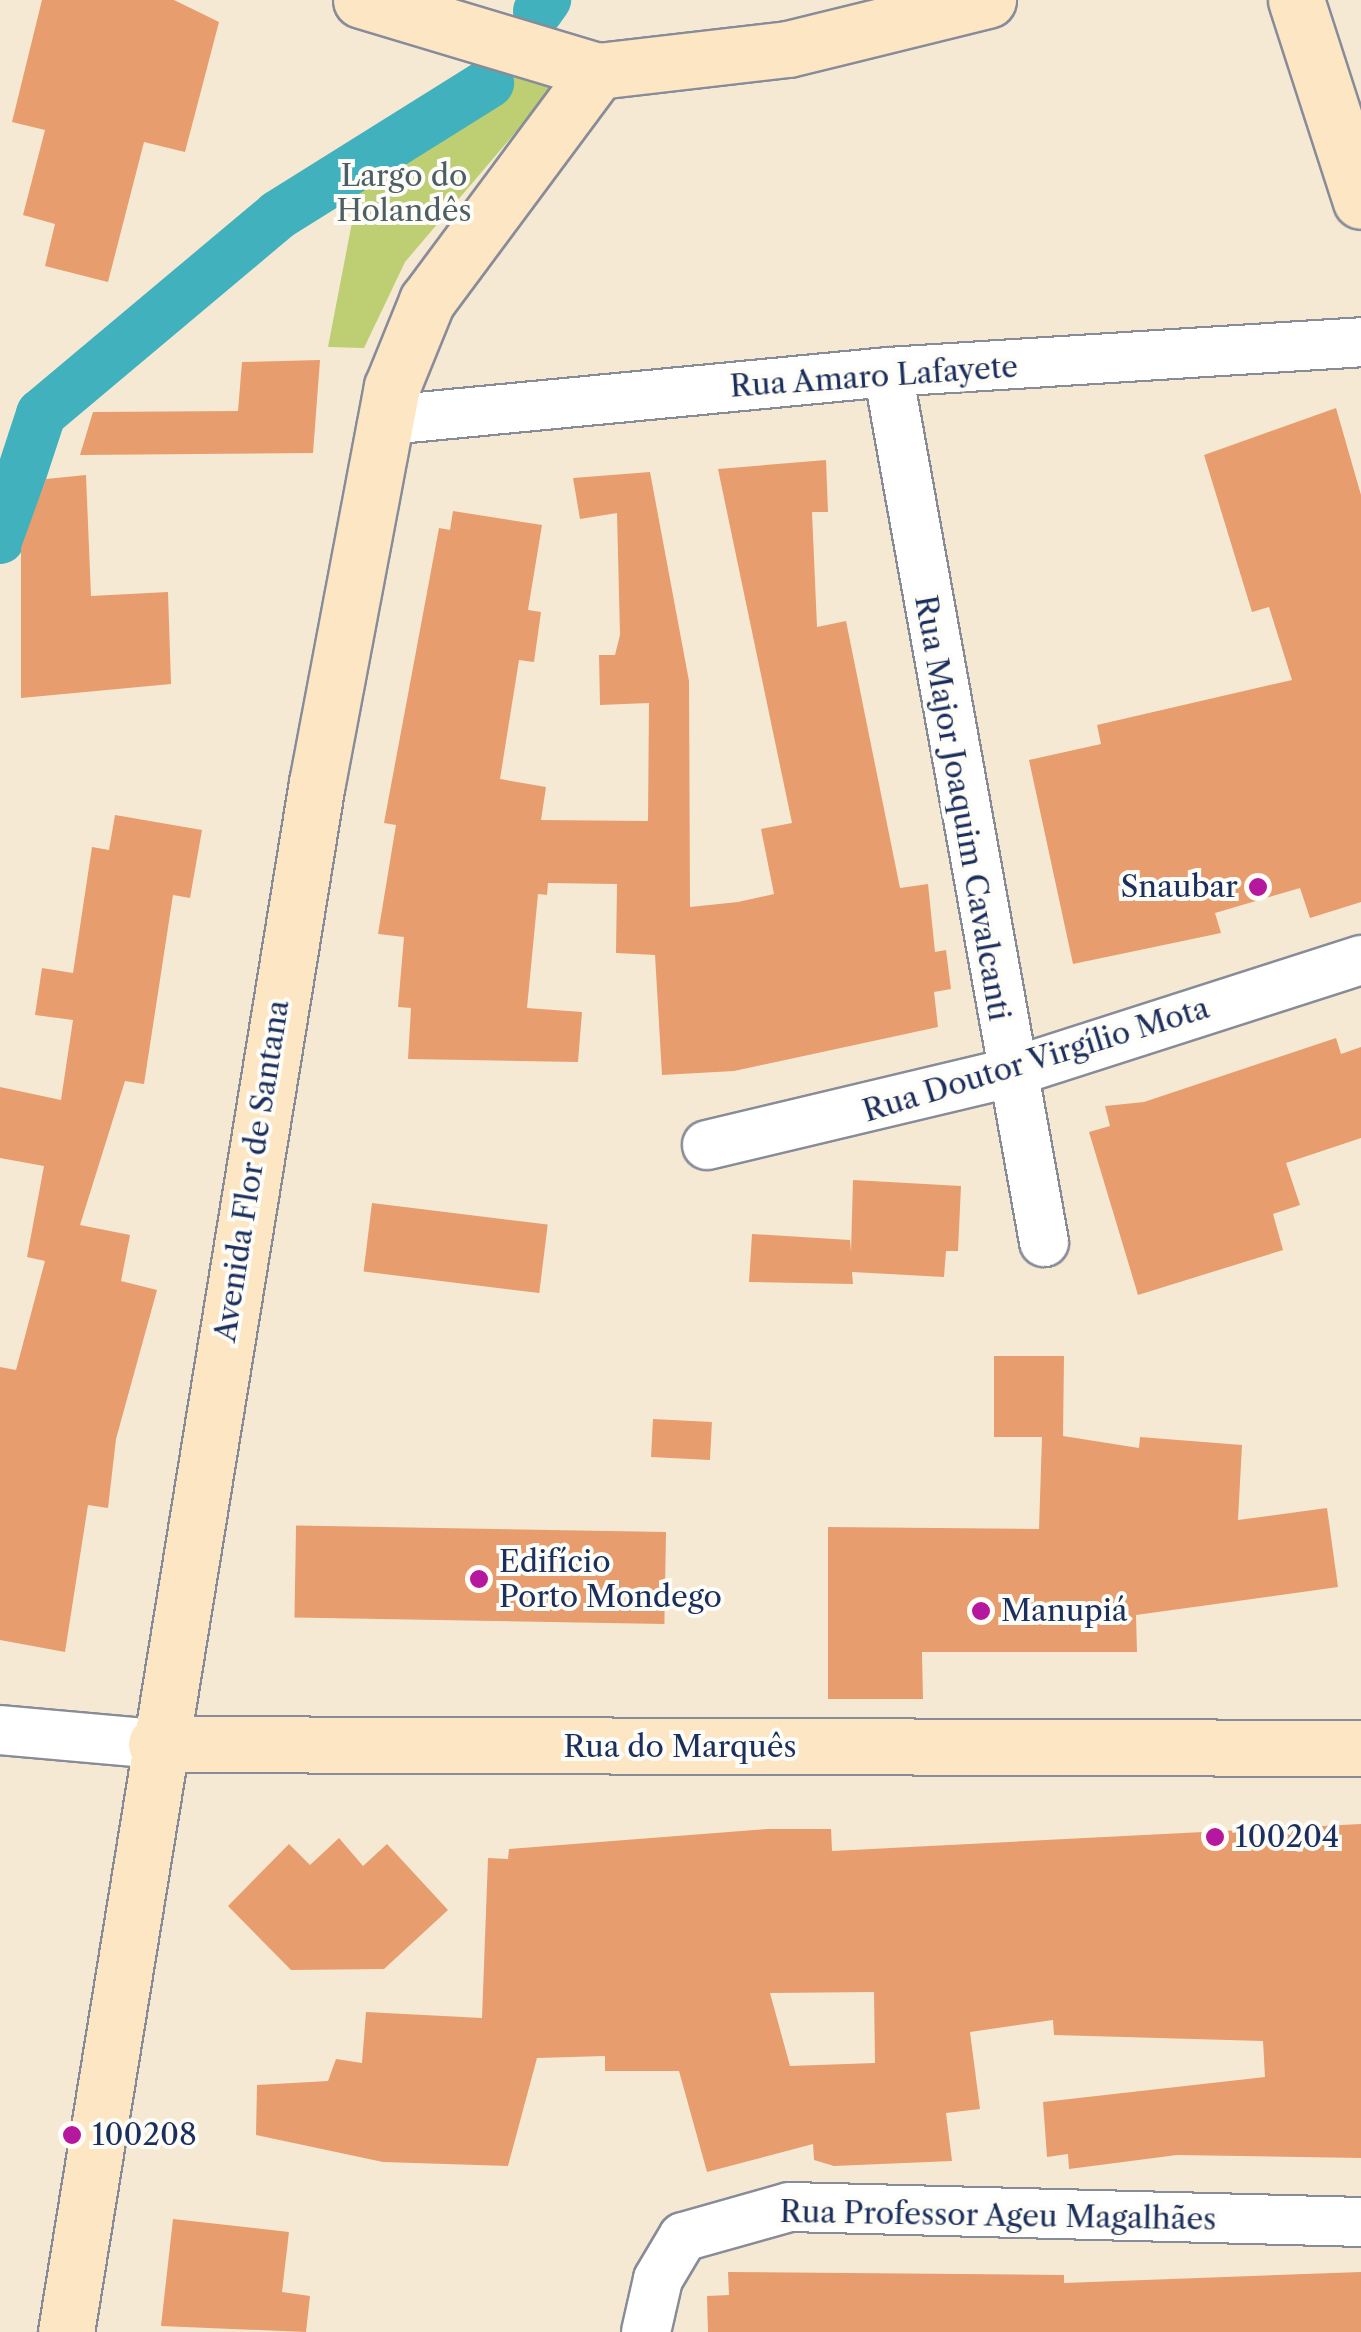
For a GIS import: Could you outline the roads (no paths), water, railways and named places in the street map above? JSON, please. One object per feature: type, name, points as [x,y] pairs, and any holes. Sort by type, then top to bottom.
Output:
[{"type":"main road","points":[[361,0],[598,71],[788,49],[988,0]]},
{"type":"main road","points":[[1296,0],[1361,201]]},
{"type":"main road","name":"Avenida Flor de Santana","points":[[66,2332],[156,1744],[317,783],[388,420],[428,301],[598,71]]},
{"type":"main road","name":"Rua do Marquês","points":[[156,1744],[1361,1748]]},
{"type":"street","name":"Rua Amaro Lafayete","points":[[388,420],[888,372],[1361,342]]},
{"type":"street","name":"Rua Major Joaquim Cavalcanti","points":[[888,372],[1009,1072],[1044,1242]]},
{"type":"street","name":"Rua Doutor Virgílio Mota","points":[[706,1145],[1009,1072],[1361,960]]},
{"type":"street","name":"Rua do Marquês","points":[[0,1730],[156,1744]]},
{"type":"street","name":"Rua Professor Ageu Magalhães","points":[[646,2332],[658,2279],[683,2237],[790,2207],[1361,2222]]},
{"type":"waterway","points":[[538,11],[546,0]]},
{"type":"waterway","points":[[0,539],[41,414],[278,215],[489,83]]},
{"type":"place","name":"Snaubar","points":[[1258,887]]},
{"type":"place","name":"Edifício Porto Mondego","points":[[479,1579]]},
{"type":"place","name":"Manupiá","points":[[981,1611]]},
{"type":"place","name":"100204","points":[[1215,1837]]},
{"type":"place","name":"100208","points":[[72,2135]]},
{"type":"park label","name":"Largo do Holandês","points":[[404,193]]}]
